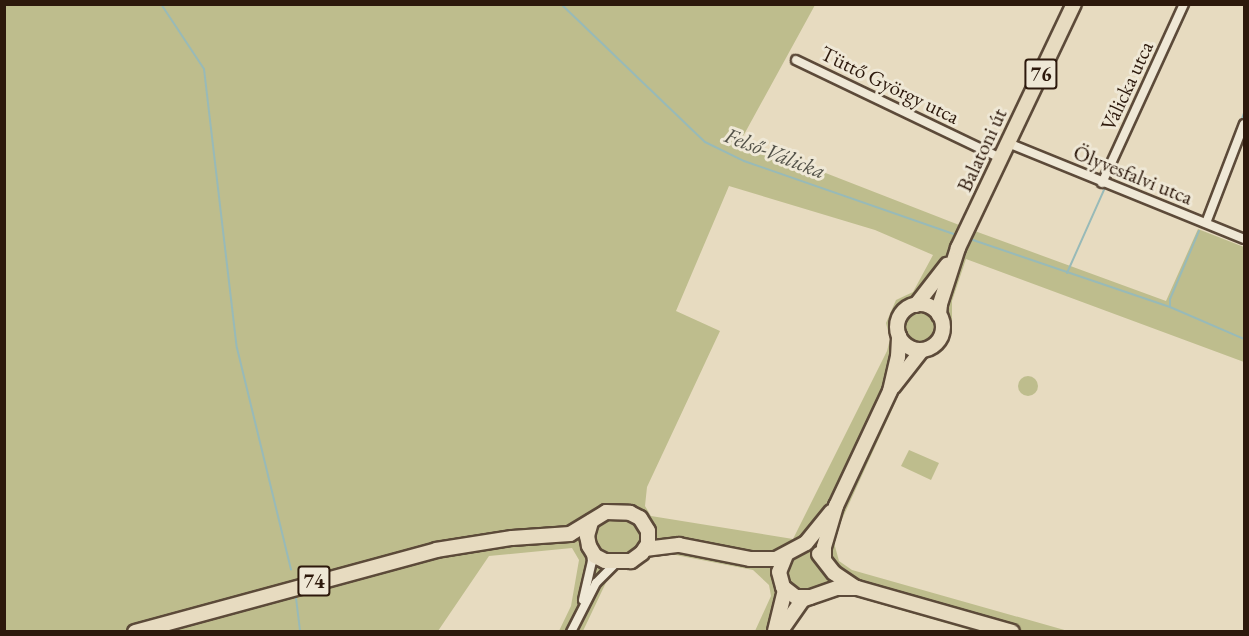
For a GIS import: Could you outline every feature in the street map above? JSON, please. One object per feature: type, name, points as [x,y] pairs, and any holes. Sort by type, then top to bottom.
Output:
[{"type":"main road","name":"Balatoni út","points":[[939,315],[940,304],[958,248],[1074,4]]},
{"type":"main road","name":"Balatoni út","points":[[916,305],[929,292],[958,248]]},
{"type":"main road","points":[[916,305],[929,306],[939,315]]},
{"type":"main road","name":"76","points":[[826,562],[824,547],[836,506],[890,391],[898,357],[898,324],[901,315],[916,305]]},
{"type":"main road","name":"76","points":[[890,391],[922,350],[931,347],[942,336],[943,325],[939,315]]},
{"type":"main road","points":[[899,336],[906,346],[922,350]]},
{"type":"main road","name":"76","points":[[791,552],[811,538],[836,506]]},
{"type":"main road","name":"74","points":[[135,632],[435,550],[512,538],[553,537],[579,530],[601,514],[620,511],[634,514],[646,527],[679,544],[750,559],[776,559],[791,552],[810,549],[826,562],[834,573],[857,588]]},
{"type":"main road","points":[[590,548],[587,536],[591,522]]},
{"type":"main road","points":[[645,549],[649,538],[646,527]]},
{"type":"main road","name":"74","points":[[553,537],[590,548],[599,558],[616,563],[631,561],[645,549],[679,544]]},
{"type":"main road","points":[[775,632],[782,583],[780,568],[791,552]]},
{"type":"main road","name":"74","points":[[750,559],[782,583],[796,597],[815,595],[830,588],[857,588],[1012,632]]},
{"type":"main road","points":[[780,632],[796,606],[815,595],[827,581],[826,562]]},
{"type":"street","name":"Válicka utca","points":[[1102,183],[1184,4]]},
{"type":"street","name":"Tüttő György utca","points":[[796,60],[1001,158]]},
{"type":"street","points":[[1206,223],[1245,124]]},
{"type":"street","name":"Ölyvesfalvi utca","points":[[1008,143],[1245,239]]},
{"type":"street","points":[[581,609],[591,570],[590,548]]},
{"type":"street","points":[[571,632],[596,583],[616,563]]},
{"type":"shaded area","points":[[4,5],[815,5],[741,140],[972,230],[1166,301],[1198,229],[1244,247],[1244,362],[966,259],[952,301],[952,330],[941,352],[919,362],[906,379],[833,539],[839,561],[852,570],[1068,631],[973,631],[835,591],[800,612],[791,631],[755,631],[771,596],[769,585],[753,570],[655,551],[643,561],[611,572],[583,631],[559,631],[571,606],[579,560],[572,548],[489,556],[438,631],[5,631]],"holes":[[[729,186],[875,230],[933,255],[913,292],[896,300],[886,323],[890,339],[887,351],[793,539],[651,516],[645,506],[647,487],[720,331],[676,311]]]},
{"type":"shaded area","points":[[1028,376],[1035,379],[1038,386],[1035,393],[1028,396],[1021,393],[1018,386],[1021,379]]},
{"type":"shaded area","points":[[909,450],[939,463],[931,480],[901,466]]},
{"type":"waterway","points":[[161,4],[204,69],[237,348],[291,570]]},
{"type":"waterway","name":"Felső-Válicka","points":[[561,4],[705,142],[744,161],[954,234]]},
{"type":"waterway","points":[[1110,177],[1190,4]]},
{"type":"waterway","points":[[1241,122],[1244,113]]},
{"type":"waterway","points":[[1204,214],[1229,153]]},
{"type":"waterway","points":[[1067,273],[1104,190]]},
{"type":"waterway","points":[[1170,307],[1170,299],[1199,231]]},
{"type":"waterway","name":"Felső-Válicka","points":[[973,240],[1170,307],[1244,339]]},
{"type":"waterway","points":[[296,598],[300,632]]}]
